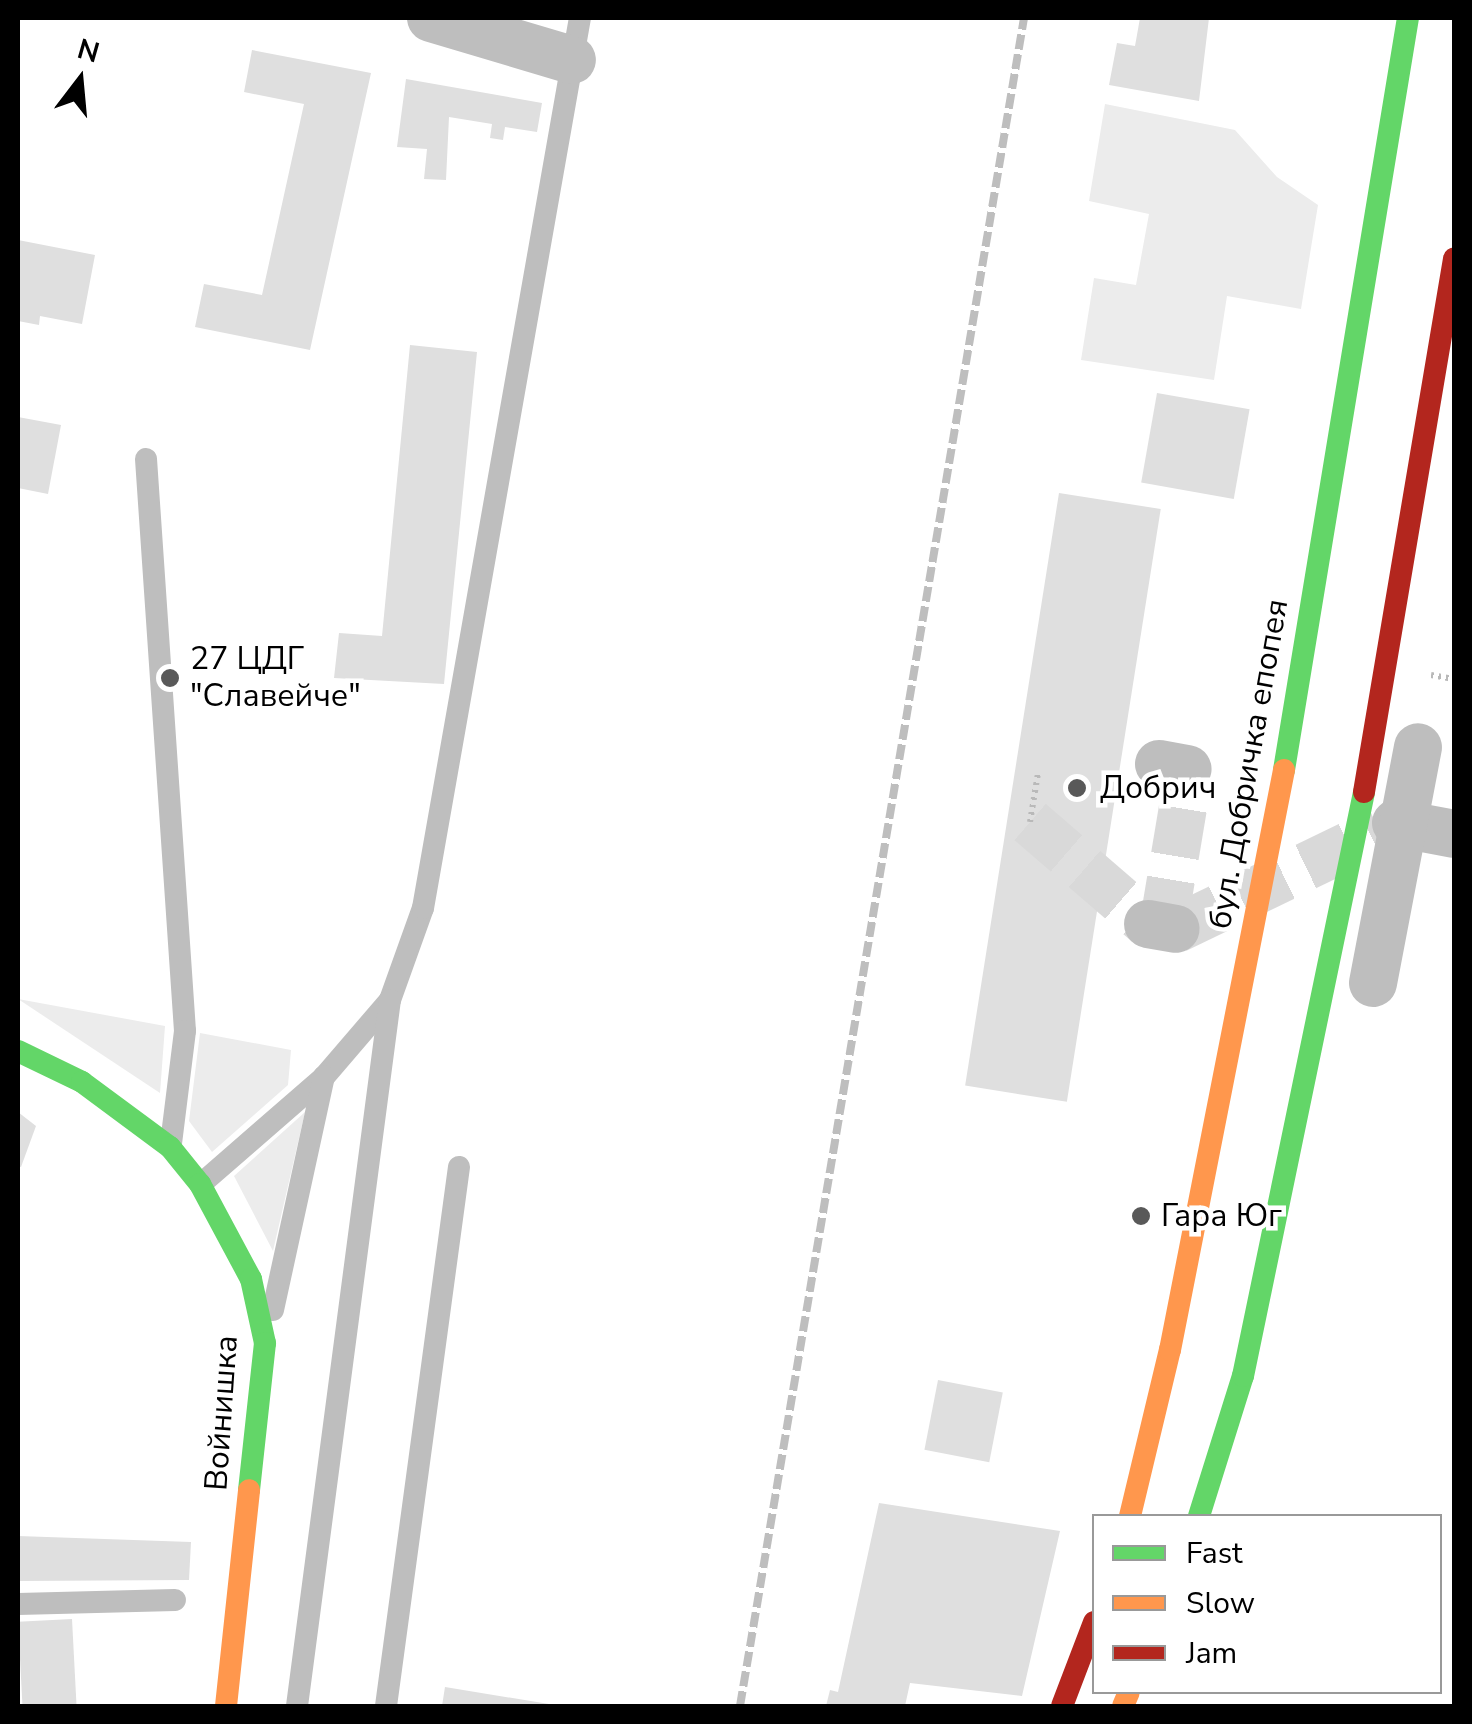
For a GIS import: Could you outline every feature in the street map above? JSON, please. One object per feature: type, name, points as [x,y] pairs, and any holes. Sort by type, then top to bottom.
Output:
[{"type":"main road","name":"бул. Добричка епопея","points":[[1130,1514],[1170,1350],[1282,782],[1408,18]]},
{"type":"main road","points":[[1200,1514],[1243,1376],[1362,808],[1454,259]]},
{"type":"main road","name":"Войнишка","points":[[18,1052],[82,1082],[170,1148],[200,1184],[251,1279],[266,1343],[226,1706]]},
{"type":"main road","points":[[1062,1706],[1092,1627]]},
{"type":"street","points":[[431,18],[576,39]]},
{"type":"street","points":[[1373,983],[1400,824],[1418,746]]},
{"type":"street","points":[[1400,824],[1454,834]]},
{"type":"lane","points":[[297,1706],[390,1000],[423,908],[576,39]]},
{"type":"lane","points":[[146,459],[185,1030],[170,1148]]},
{"type":"lane","points":[[200,1184],[324,1077],[390,1000]]},
{"type":"lane","points":[[266,1343],[324,1077]]},
{"type":"lane","points":[[386,1706],[459,1167]]},
{"type":"lane","points":[[18,1604],[176,1600]]},
{"type":"path","points":[[1431,675],[1454,679]]},
{"type":"path","points":[[1030,822],[1038,773]]},
{"type":"shaded area","points":[[1105,104],[1235,130],[1277,177],[1318,205],[1301,309],[1227,296],[1214,380],[1081,360],[1094,278],[1136,285],[1149,214],[1089,201]]},
{"type":"shaded area","points":[[18,999],[165,1026],[160,1093]]},
{"type":"shaded area","points":[[200,1033],[291,1050],[288,1085],[212,1152],[189,1121]]},
{"type":"shaded area","points":[[305,1112],[273,1251],[234,1176]]},
{"type":"building","points":[[1140,18],[1209,18],[1199,101],[1109,85],[1117,43],[1135,46]]},
{"type":"building","points":[[252,50],[371,73],[310,350],[195,327],[204,284],[262,295],[304,104],[244,92]]},
{"type":"building","points":[[406,79],[542,103],[537,132],[505,127],[503,140],[490,138],[492,124],[449,117],[446,180],[424,179],[427,149],[397,147]]},
{"type":"building","points":[[18,240],[95,255],[82,324],[40,316],[39,325],[18,321]]},
{"type":"building","points":[[410,345],[477,352],[444,684],[334,678],[339,633],[382,636]]},
{"type":"building","points":[[1157,393],[1250,409],[1234,499],[1141,483]]},
{"type":"building","points":[[18,417],[61,425],[48,494],[18,488]]},
{"type":"building","points":[[1059,493],[1161,509],[1067,1102],[965,1086]]},
{"type":"building","points":[[18,1112],[36,1126],[21,1167],[18,1166]]},
{"type":"building","points":[[938,1380],[1003,1393],[989,1462],[924,1450]]},
{"type":"building","points":[[879,1503],[1060,1531],[1022,1696],[910,1683],[905,1706],[826,1706],[830,1690],[838,1692]]},
{"type":"building","points":[[18,1536],[191,1542],[189,1580],[18,1581]]},
{"type":"building","points":[[72,1619],[77,1706],[22,1706],[18,1622]]},
{"type":"building","points":[[445,1687],[549,1704],[549,1706],[442,1706]]},
{"type":"tunnel","points":[[1163,927],[1184,801]]},
{"type":"tunnel","points":[[1030,822],[1148,924]]},
{"type":"tunnel","points":[[1176,929],[1380,831]]},
{"type":"railway","points":[[740,1706],[1024,18]]},
{"type":"traffic: fast","points":[[1284,770],[1408,18]]},
{"type":"traffic: fast","points":[[1200,1514],[1243,1376],[1364,792]]},
{"type":"traffic: fast","points":[[18,1051],[82,1082],[170,1147],[200,1184],[251,1279],[265,1343],[249,1490]]},
{"type":"traffic: slow","points":[[1130,1514],[1170,1350],[1284,770]]},
{"type":"traffic: slow","points":[[226,1706],[249,1490]]},
{"type":"traffic: slow","points":[[1123,1706],[1128,1694]]},
{"type":"traffic: jam","points":[[1364,792],[1454,259]]},
{"type":"traffic: jam","points":[[1062,1706],[1092,1627]]},
{"type":"place","name":"27 ЦДГ \"Славейче\"","points":[[170,678]]},
{"type":"place","name":"Добрич","points":[[1077,788]]},
{"type":"place","name":"Гара Юг","points":[[1141,1216]]}]
